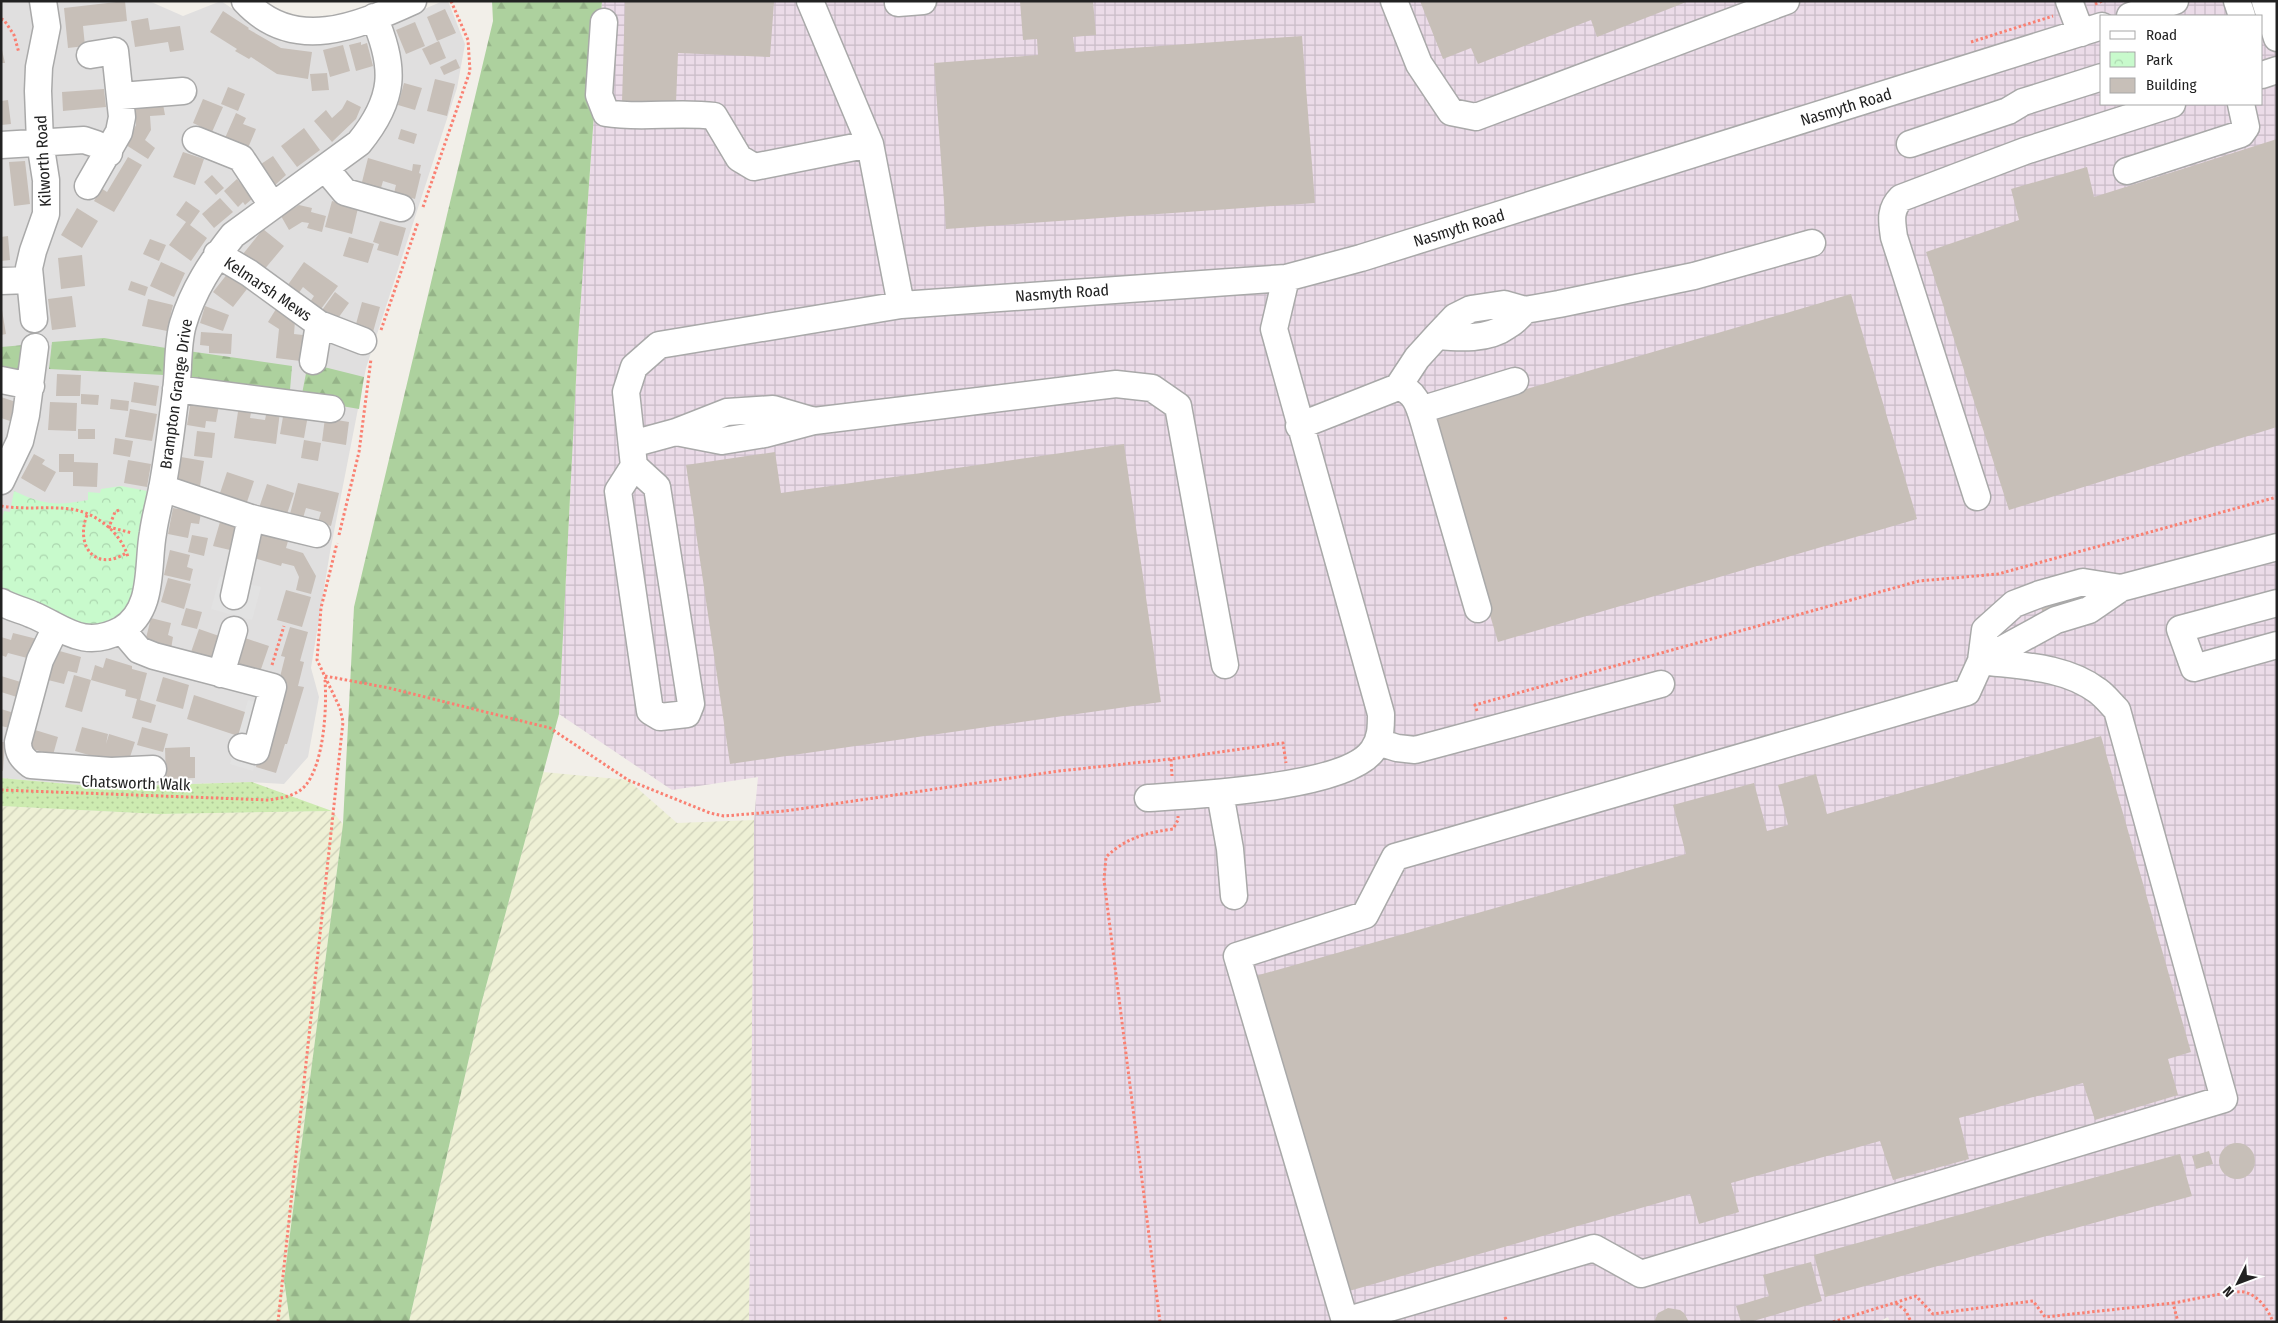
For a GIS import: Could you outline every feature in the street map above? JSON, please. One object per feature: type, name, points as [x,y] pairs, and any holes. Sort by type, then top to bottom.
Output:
[{"type":"street","name":"Kilworth Road","points":[[34,319],[30,280],[33,251],[46,214],[46,180],[40,142],[39,67],[47,27],[43,1]]},
{"type":"street","points":[[245,1],[267,20],[287,30],[315,31],[342,29],[413,1]]},
{"type":"street","points":[[810,1],[870,144],[901,305]]},
{"type":"street","points":[[1394,1],[1419,64],[1451,112],[1476,117],[1786,1]]},
{"type":"street","points":[[2237,1],[2242,15]]},
{"type":"street","points":[[2265,1],[2277,38]]},
{"type":"street","points":[[2135,15],[2169,8]]},
{"type":"street","name":"Brampton Grange Drive","points":[[122,630],[134,617],[147,591],[152,534],[162,488],[176,390],[182,326],[195,289],[217,254],[233,235],[359,143],[372,126],[387,89],[390,71],[386,44],[374,17]]},
{"type":"street","name":"Nasmyth Road","points":[[633,455],[626,392],[634,367],[659,345],[901,305],[1286,278],[1361,258],[2081,18]]},
{"type":"street","points":[[604,22],[599,95],[606,113],[628,117],[693,113],[714,116],[739,158],[754,167],[870,144]]},
{"type":"street","points":[[88,186],[119,132],[122,117],[115,51],[90,55]]},
{"type":"street","points":[[2263,75],[2277,70]]},
{"type":"street","points":[[1910,144],[2008,111],[2023,102],[2100,78]]},
{"type":"street","points":[[121,96],[184,91]]},
{"type":"street","points":[[1977,497],[1894,237],[1891,218],[1894,205],[1902,198],[2025,150],[2169,105]]},
{"type":"street","points":[[2127,171],[2241,134],[2246,127],[2241,105]]},
{"type":"street","points":[[1,145],[84,140],[96,144],[108,153]]},
{"type":"street","points":[[196,140],[241,158],[272,205]]},
{"type":"street","points":[[325,168],[345,192],[414,213]]},
{"type":"street","points":[[1398,387],[1416,358],[1437,336],[1465,339],[1506,327],[1526,310],[1694,276],[1812,243]]},
{"type":"street","name":"Kelmarsh Mews","points":[[217,254],[249,273],[318,324],[373,342]]},
{"type":"street","points":[[1148,798],[1229,793],[1336,774],[1360,763],[1373,751],[1381,731],[1381,714],[1299,426],[1274,329],[1286,278]]},
{"type":"street","points":[[1,281],[30,280]]},
{"type":"street","name":"Kelmarsh Mews","points":[[313,361],[318,324]]},
{"type":"street","points":[[1,481],[20,442],[31,386],[35,347]]},
{"type":"street","points":[[1,380],[31,386]]},
{"type":"street","points":[[1420,410],[1515,381]]},
{"type":"street","points":[[633,455],[656,487],[691,704],[687,714],[660,717],[650,710],[618,491],[633,455],[676,432],[726,412],[773,409],[814,421],[1116,384],[1152,388],[1178,406],[1225,665]]},
{"type":"street","points":[[1299,426],[1398,387],[1405,388],[1411,394],[1417,401],[1420,410],[1478,609]]},
{"type":"street","points":[[176,390],[332,409]]},
{"type":"street","points":[[162,488],[252,518],[317,534]]},
{"type":"street","points":[[234,596],[252,518]]},
{"type":"street","points":[[1981,661],[2056,620],[2089,610],[2121,588],[2277,546]]},
{"type":"street","points":[[1981,661],[2047,670],[2072,676],[2098,691],[2117,710],[2224,1099],[1641,1274],[1594,1248],[1346,1321],[1237,956],[1365,915],[1396,858],[1967,692],[1981,661],[1985,630],[2014,604],[2083,582],[2121,588]]},
{"type":"street","points":[[1,602],[10,608],[33,615],[72,636],[87,638],[103,636],[122,630],[139,650],[154,656],[269,686],[256,751],[242,746]]},
{"type":"street","points":[[2277,603],[2180,630],[2194,668],[2277,645]]},
{"type":"street","points":[[56,627],[40,660],[18,742],[18,751],[23,759],[31,765],[111,771],[154,769]]},
{"type":"street","points":[[221,674],[234,630]]},
{"type":"street","points":[[1378,742],[1397,748],[1416,750],[1661,684]]},
{"type":"street","points":[[1229,793],[1241,894]]},
{"type":"path","points":[[278,1322],[343,722],[340,708],[317,660],[321,608],[359,452],[373,342],[414,213],[470,71],[468,40],[451,1]]},
{"type":"path","points":[[1969,43],[2081,18],[2102,1]]},
{"type":"path","points":[[1479,717],[1475,705],[1918,581],[1998,574],[2277,497]]},
{"type":"path","points":[[1,506],[24,509],[72,509],[87,515],[117,534],[128,558]]},
{"type":"path","points":[[109,528],[115,512],[119,510]]},
{"type":"path","points":[[87,515],[82,533],[83,543],[90,552],[99,558],[109,560],[119,558],[126,553]]},
{"type":"path","points":[[269,686],[284,626]]},
{"type":"path","points":[[325,676],[389,688],[550,728],[628,780],[710,813],[724,816],[785,811],[1059,771],[1171,759],[1283,743],[1286,764],[1295,763]]},
{"type":"path","name":"Chatsworth Walk","points":[[1,790],[269,800],[288,798],[304,786],[317,763],[326,704],[325,676]]},
{"type":"path","points":[[1160,1322],[1104,880],[1106,857],[1117,846],[1144,834],[1173,829],[1178,820],[1171,759]]},
{"type":"path","points":[[1833,1322],[1916,1296],[1932,1314],[2034,1301],[2045,1317],[2173,1303],[2243,1292],[2258,1299],[2270,1314],[2273,1322]]},
{"type":"path","points":[[1896,1302],[1906,1311],[1911,1322]]},
{"type":"path","points":[[2173,1303],[2178,1322]]},
{"type":"shaded area","points":[[19,1],[149,1],[183,16],[221,1],[282,42],[366,34],[443,1],[448,1],[465,44],[457,88],[366,368],[330,552],[311,668],[319,697],[308,757],[284,784],[252,782],[102,787],[1,778],[1,3]]},
{"type":"shaded area","points":[[602,1],[2277,1],[2277,1322],[1890,1322],[1888,1317],[1878,1322],[749,1322],[754,820],[758,777],[672,790],[559,714],[578,339]]},
{"type":"shaded area","points":[[220,576],[261,587],[252,620],[211,609]]},
{"type":"shaded area","points":[[248,700],[271,707],[253,771],[230,764]]},
{"type":"green space","points":[[492,1],[602,1],[578,340],[559,714],[482,1001],[409,1322],[290,1322],[284,1280],[343,824],[354,607],[493,21]]},
{"type":"green space","points":[[104,338],[166,348],[164,375],[49,369],[52,342]]},
{"type":"green space","points":[[24,345],[21,369],[1,371],[1,347]]},
{"type":"green space","points":[[188,351],[292,366],[290,390],[182,380]]},
{"type":"green space","points":[[308,363],[364,377],[359,409],[301,399]]},
{"type":"green space","points":[[121,486],[147,491],[143,514],[143,575],[123,615],[109,623],[90,628],[8,595],[1,582],[1,524],[4,511],[10,512],[14,491],[42,502],[67,503],[88,500],[88,492],[100,493],[101,489]]},
{"type":"green space","points":[[543,772],[628,780],[677,823],[754,820],[749,1322],[409,1322],[482,1001]]},
{"type":"green space","points":[[1,778],[102,787],[252,782],[332,811],[159,814],[1,806]]},
{"type":"green space","points":[[1,806],[159,814],[332,811],[343,824],[284,1280],[290,1322],[1,1322]]},
{"type":"building","points":[[125,1],[127,21],[83,26],[85,46],[68,48],[64,8]]},
{"type":"building","points":[[625,1],[774,2],[770,57],[678,53],[676,103],[622,102]]},
{"type":"building","points":[[1020,1],[1093,1],[1096,35],[1073,37],[1075,52],[1302,36],[1315,203],[946,229],[934,63],[1038,55],[1037,39],[1023,40]]},
{"type":"building","points":[[1420,1],[1689,1],[1597,37],[1591,20],[1478,64],[1471,48],[1443,59]]},
{"type":"building","points":[[445,9],[456,33],[437,41],[427,17]]},
{"type":"building","points":[[223,11],[248,29],[281,48],[312,52],[308,79],[277,74],[251,57],[249,59],[235,51],[237,49],[210,32]]},
{"type":"building","points":[[148,18],[150,30],[180,26],[184,50],[170,52],[168,42],[135,47],[131,21]]},
{"type":"building","points":[[415,22],[425,46],[406,54],[396,30]]},
{"type":"building","points":[[439,41],[446,58],[430,65],[422,49]]},
{"type":"building","points":[[361,42],[361,45],[367,43],[373,66],[356,71],[349,45]]},
{"type":"building","points":[[343,45],[350,71],[330,77],[323,50]]},
{"type":"building","points":[[1,46],[5,63],[1,63]]},
{"type":"building","points":[[456,59],[460,68],[444,75],[440,67]]},
{"type":"building","points":[[327,73],[329,90],[312,91],[310,74]]},
{"type":"building","points":[[435,79],[455,84],[447,116],[427,111]]},
{"type":"building","points":[[404,83],[422,88],[415,110],[398,105]]},
{"type":"building","points":[[228,87],[245,94],[238,111],[221,104]]},
{"type":"building","points":[[104,89],[106,107],[63,111],[62,92]]},
{"type":"building","points":[[162,99],[165,115],[150,116],[151,130],[145,140],[155,148],[148,159],[126,145],[136,125],[134,102]]},
{"type":"building","points":[[203,99],[223,107],[212,132],[193,123]]},
{"type":"building","points":[[8,100],[11,124],[1,125],[1,101]]},
{"type":"building","points":[[347,100],[361,107],[356,119],[332,142],[314,121],[326,110],[332,118],[342,109]]},
{"type":"building","points":[[236,113],[246,118],[243,124],[256,129],[248,148],[225,138]]},
{"type":"building","points":[[304,128],[320,150],[297,167],[281,146]]},
{"type":"building","points":[[401,129],[417,134],[414,144],[398,139]]},
{"type":"building","points":[[2277,139],[2277,427],[2009,510],[1926,252],[2019,220],[2011,189],[2087,167],[2094,197]]},
{"type":"building","points":[[183,152],[204,159],[195,185],[173,177]]},
{"type":"building","points":[[273,156],[286,175],[273,187],[258,166]]},
{"type":"building","points":[[128,157],[142,165],[114,212],[94,201],[101,188],[107,192]]},
{"type":"building","points":[[368,158],[412,171],[413,164],[421,165],[419,173],[421,174],[415,199],[394,193],[396,185],[383,181],[379,195],[360,190]]},
{"type":"building","points":[[25,161],[30,204],[14,206],[9,162]]},
{"type":"building","points":[[212,175],[224,188],[216,195],[204,182]]},
{"type":"building","points":[[237,179],[253,198],[245,205],[243,202],[238,207],[224,191]]},
{"type":"building","points":[[220,198],[233,212],[214,228],[202,214]]},
{"type":"building","points":[[186,201],[200,211],[190,225],[207,238],[191,261],[169,245],[186,222],[176,215]]},
{"type":"building","points":[[332,201],[358,208],[352,234],[325,227]]},
{"type":"building","points":[[299,205],[312,208],[311,212],[326,216],[322,232],[307,228],[309,223],[302,222],[289,230],[281,216]]},
{"type":"building","points":[[77,208],[98,221],[82,248],[61,235]]},
{"type":"building","points":[[380,221],[406,228],[398,256],[377,250],[379,244],[373,242]]},
{"type":"building","points":[[263,229],[284,246],[263,271],[243,254]]},
{"type":"building","points":[[8,236],[10,260],[1,261],[1,237]]},
{"type":"building","points":[[349,237],[374,244],[368,263],[343,256]]},
{"type":"building","points":[[150,239],[166,245],[159,261],[143,254]]},
{"type":"building","points":[[82,255],[85,286],[61,289],[58,258]]},
{"type":"building","points":[[161,262],[185,273],[174,297],[150,286]]},
{"type":"building","points":[[304,262],[338,286],[318,313],[308,305],[314,296],[303,287],[296,297],[285,289]]},
{"type":"building","points":[[228,273],[247,289],[233,307],[213,292]]},
{"type":"building","points":[[131,281],[148,287],[145,296],[128,290]]},
{"type":"building","points":[[335,292],[349,303],[336,321],[320,313]]},
{"type":"building","points":[[1851,294],[1917,519],[1498,642],[1431,417]]},
{"type":"building","points":[[72,296],[76,327],[52,330],[48,299]]},
{"type":"building","points":[[148,299],[173,305],[167,331],[142,326]]},
{"type":"building","points":[[362,302],[380,307],[373,332],[361,329],[362,326],[356,324]]},
{"type":"building","points":[[1,304],[6,334],[1,335]]},
{"type":"building","points":[[205,306],[229,315],[223,331],[200,323]]},
{"type":"building","points":[[276,309],[295,321],[294,334],[303,335],[300,361],[276,358],[279,329],[268,322]]},
{"type":"building","points":[[201,332],[232,334],[231,354],[209,353],[209,346],[200,345]]},
{"type":"building","points":[[57,374],[81,375],[80,396],[56,396]]},
{"type":"building","points":[[134,382],[159,386],[156,406],[131,402]]},
{"type":"building","points":[[81,394],[99,395],[98,405],[81,404]]},
{"type":"building","points":[[1,397],[16,402],[10,421],[1,418]]},
{"type":"building","points":[[111,399],[129,401],[128,411],[110,409]]},
{"type":"building","points":[[191,400],[219,405],[216,422],[206,421],[205,428],[187,425]]},
{"type":"building","points":[[50,402],[77,403],[76,431],[48,430]]},
{"type":"building","points":[[239,405],[252,407],[250,418],[265,420],[267,410],[280,412],[276,444],[234,438]]},
{"type":"building","points":[[130,409],[157,414],[152,441],[125,437]]},
{"type":"building","points":[[284,411],[308,415],[304,438],[280,434]]},
{"type":"building","points":[[325,418],[349,422],[346,445],[322,441]]},
{"type":"building","points":[[78,429],[95,429],[95,439],[78,439]]},
{"type":"building","points":[[197,431],[215,433],[212,458],[194,456]]},
{"type":"building","points":[[115,438],[133,441],[130,457],[113,454]]},
{"type":"building","points":[[304,440],[321,443],[318,461],[301,458]]},
{"type":"building","points":[[1124,444],[1161,702],[730,764],[686,465],[775,452],[781,493]]},
{"type":"building","points":[[34,454],[45,460],[42,464],[56,472],[45,492],[21,478]]},
{"type":"building","points":[[59,454],[74,454],[74,462],[98,463],[97,487],[73,486],[73,472],[59,472]]},
{"type":"building","points":[[181,457],[204,461],[200,486],[177,482]]},
{"type":"building","points":[[128,460],[151,464],[147,487],[124,483]]},
{"type":"building","points":[[227,472],[254,481],[246,505],[219,496]]},
{"type":"building","points":[[298,483],[339,493],[331,526],[318,522],[321,512],[306,508],[303,518],[290,514]]},
{"type":"building","points":[[267,484],[294,493],[286,517],[259,508]]},
{"type":"building","points":[[173,508],[201,513],[199,524],[191,523],[188,538],[168,534]]},
{"type":"building","points":[[220,522],[236,526],[230,550],[213,546]]},
{"type":"building","points":[[261,534],[288,541],[286,548],[303,553],[316,576],[311,594],[296,590],[299,577],[294,566],[282,563],[281,566],[254,558]]},
{"type":"building","points":[[192,535],[208,538],[204,556],[188,552]]},
{"type":"building","points":[[170,550],[190,555],[187,567],[193,569],[190,581],[164,575]]},
{"type":"building","points":[[168,578],[191,584],[184,609],[161,602]]},
{"type":"building","points":[[286,590],[311,597],[302,627],[277,620]]},
{"type":"building","points":[[2075,593],[2078,604],[2043,614],[2040,604]]},
{"type":"building","points":[[186,608],[202,612],[197,629],[181,625]]},
{"type":"building","points":[[151,618],[171,623],[168,635],[173,637],[171,649],[145,642]]},
{"type":"building","points":[[290,627],[308,632],[300,661],[304,662],[298,686],[304,687],[276,773],[256,767],[265,737],[268,738],[285,682],[279,681],[285,657],[281,656]]},
{"type":"building","points":[[199,629],[222,637],[214,663],[190,655]]},
{"type":"building","points":[[13,633],[37,639],[31,659],[8,653],[6,657],[1,655],[1,637],[11,640]]},
{"type":"building","points":[[245,638],[269,646],[260,672],[237,664]]},
{"type":"building","points":[[56,650],[81,657],[77,673],[68,671],[64,684],[48,680]]},
{"type":"building","points":[[106,658],[147,673],[140,700],[156,705],[151,723],[132,718],[137,699],[125,696],[126,690],[91,680],[95,665],[103,668]]},
{"type":"building","points":[[74,675],[91,680],[82,712],[65,707]]},
{"type":"building","points":[[1,676],[24,683],[20,698],[1,692]]},
{"type":"building","points":[[163,677],[189,685],[183,709],[156,701]]},
{"type":"building","points":[[194,695],[245,712],[238,736],[187,719]]},
{"type":"building","points":[[1,709],[14,713],[10,728],[1,726]]},
{"type":"building","points":[[82,727],[108,734],[106,744],[109,734],[135,742],[127,766],[75,751]]},
{"type":"building","points":[[142,727],[168,734],[163,752],[137,745]]},
{"type":"building","points":[[35,730],[58,737],[53,755],[29,748]]},
{"type":"building","points":[[2101,736],[2191,1052],[2168,1059],[2178,1095],[2095,1120],[2083,1083],[1959,1118],[1969,1159],[1893,1180],[1880,1141],[1731,1183],[1739,1212],[1699,1224],[1690,1194],[1342,1293],[1252,977],[1686,854],[1673,805],[1754,783],[1767,831],[1788,825],[1778,785],[1816,774],[1827,814]]},
{"type":"building","points":[[1,742],[5,742],[3,771],[1,771]]},
{"type":"building","points":[[190,747],[190,757],[195,757],[195,778],[166,779],[165,748]]},
{"type":"building","points":[[2237,1143],[2244,1144],[2250,1148],[2254,1154],[2254,1168],[2250,1174],[2244,1178],[2237,1179],[2230,1178],[2224,1174],[2220,1168],[2219,1161],[2220,1154],[2224,1148],[2230,1144]]},
{"type":"building","points":[[2209,1151],[2213,1164],[2196,1169],[2192,1156]]},
{"type":"building","points":[[2180,1154],[2192,1196],[1825,1297],[1814,1255]]},
{"type":"building","points":[[1811,1262],[1822,1301],[1750,1322],[1741,1322],[1736,1306],[1769,1296],[1763,1275]]},
{"type":"building","points":[[1668,1308],[1680,1310],[1689,1322],[1654,1322],[1658,1313]]}]
